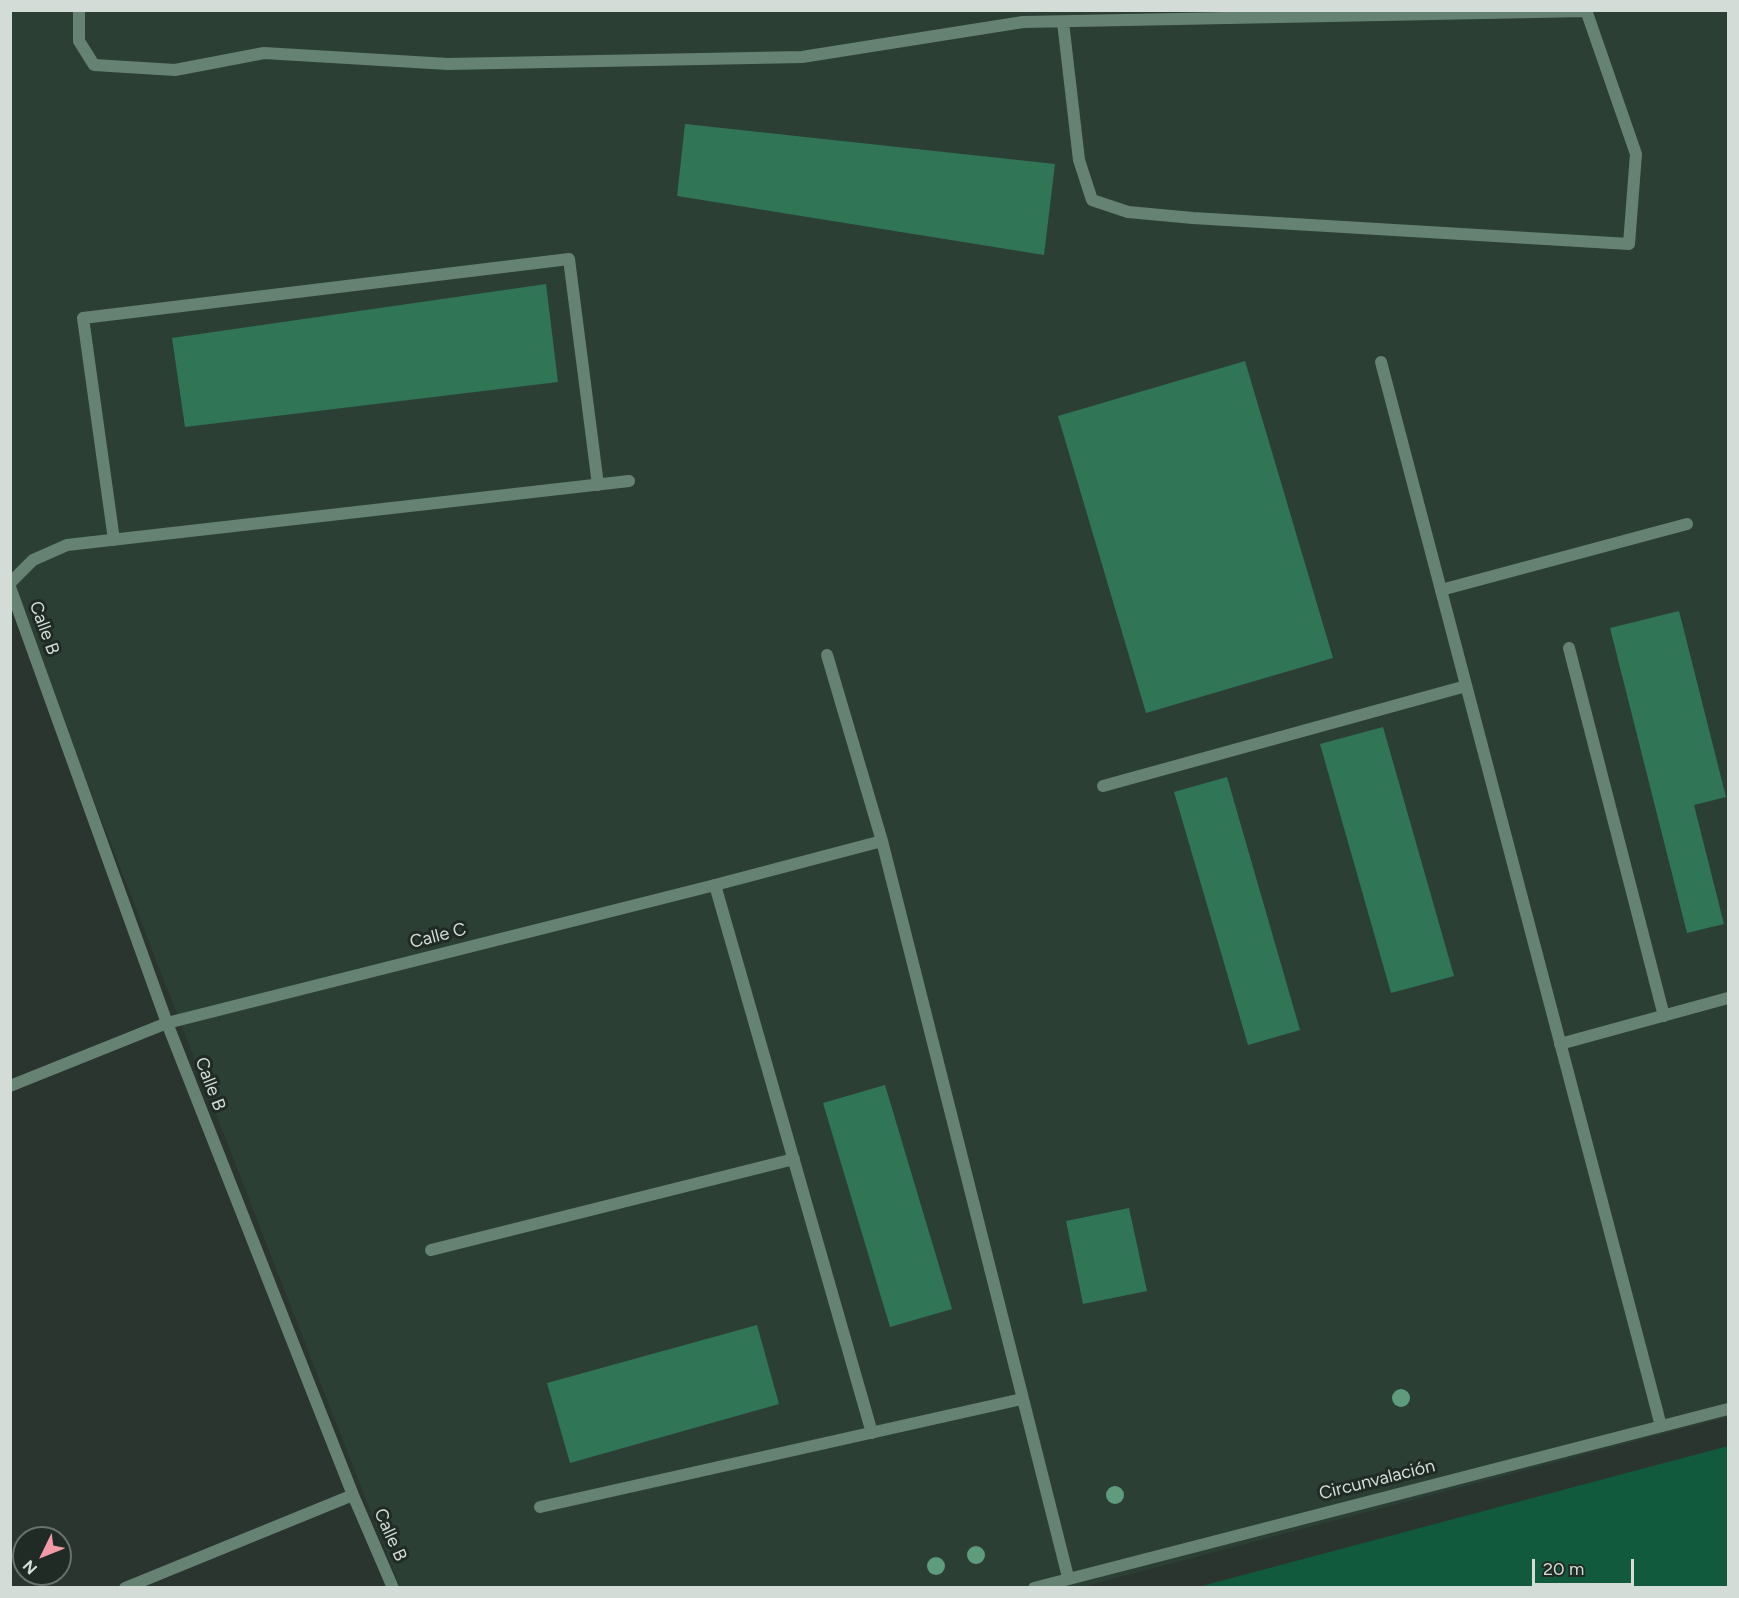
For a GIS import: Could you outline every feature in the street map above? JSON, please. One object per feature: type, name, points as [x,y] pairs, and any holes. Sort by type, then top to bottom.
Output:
[{"type":"street","points":[[79,10],[79,41],[94,65],[175,70],[264,53],[448,64],[802,57],[1023,22],[1586,11],[1636,154],[1629,244],[1193,218],[1128,212],[1092,200],[1079,160],[1063,22]]},
{"type":"street","points":[[114,540],[83,318],[569,259],[598,484]]},
{"type":"street","points":[[1382,362],[1660,1426]]},
{"type":"street","points":[[10,585],[33,560],[67,545],[629,481]]},
{"type":"street","points":[[1441,590],[1687,524]]},
{"type":"street","name":"Calle B","points":[[10,585],[167,1023],[353,1496],[393,1587]]},
{"type":"street","points":[[1569,648],[1664,1016]]},
{"type":"street","points":[[827,656],[882,841],[1068,1578]]},
{"type":"street","points":[[1103,786],[1466,686]]},
{"type":"street","name":"Calle C","points":[[10,1086],[167,1023],[882,841]]},
{"type":"street","points":[[715,885],[872,1433]]},
{"type":"street","points":[[1560,1044],[1728,998]]},
{"type":"street","points":[[431,1250],[794,1159]]},
{"type":"street","points":[[540,1507],[1022,1399]]},
{"type":"street","name":"Circunvalación","points":[[1034,1587],[1728,1409]]},
{"type":"street","points":[[125,1587],[353,1496]]},
{"type":"shaded area","points":[[11,11],[1728,11],[1728,1417],[1082,1587],[400,1587],[11,587]]},
{"type":"green space","points":[[1728,1446],[1728,1587],[1198,1587]]},
{"type":"building","points":[[685,124],[1055,164],[1044,255],[677,196]]},
{"type":"building","points":[[546,284],[558,382],[185,427],[172,338]]},
{"type":"building","points":[[1245,361],[1333,658],[1146,713],[1058,416]]},
{"type":"building","points":[[1679,611],[1726,797],[1694,805],[1724,924],[1687,933],[1610,628]]},
{"type":"building","points":[[1383,727],[1454,976],[1391,993],[1320,744]]},
{"type":"building","points":[[1227,777],[1300,1030],[1248,1045],[1174,792]]},
{"type":"building","points":[[885,1085],[952,1309],[890,1327],[823,1103]]},
{"type":"building","points":[[1129,1208],[1147,1291],[1083,1304],[1066,1221]]},
{"type":"building","points":[[757,1325],[779,1404],[570,1463],[547,1383]]}]
